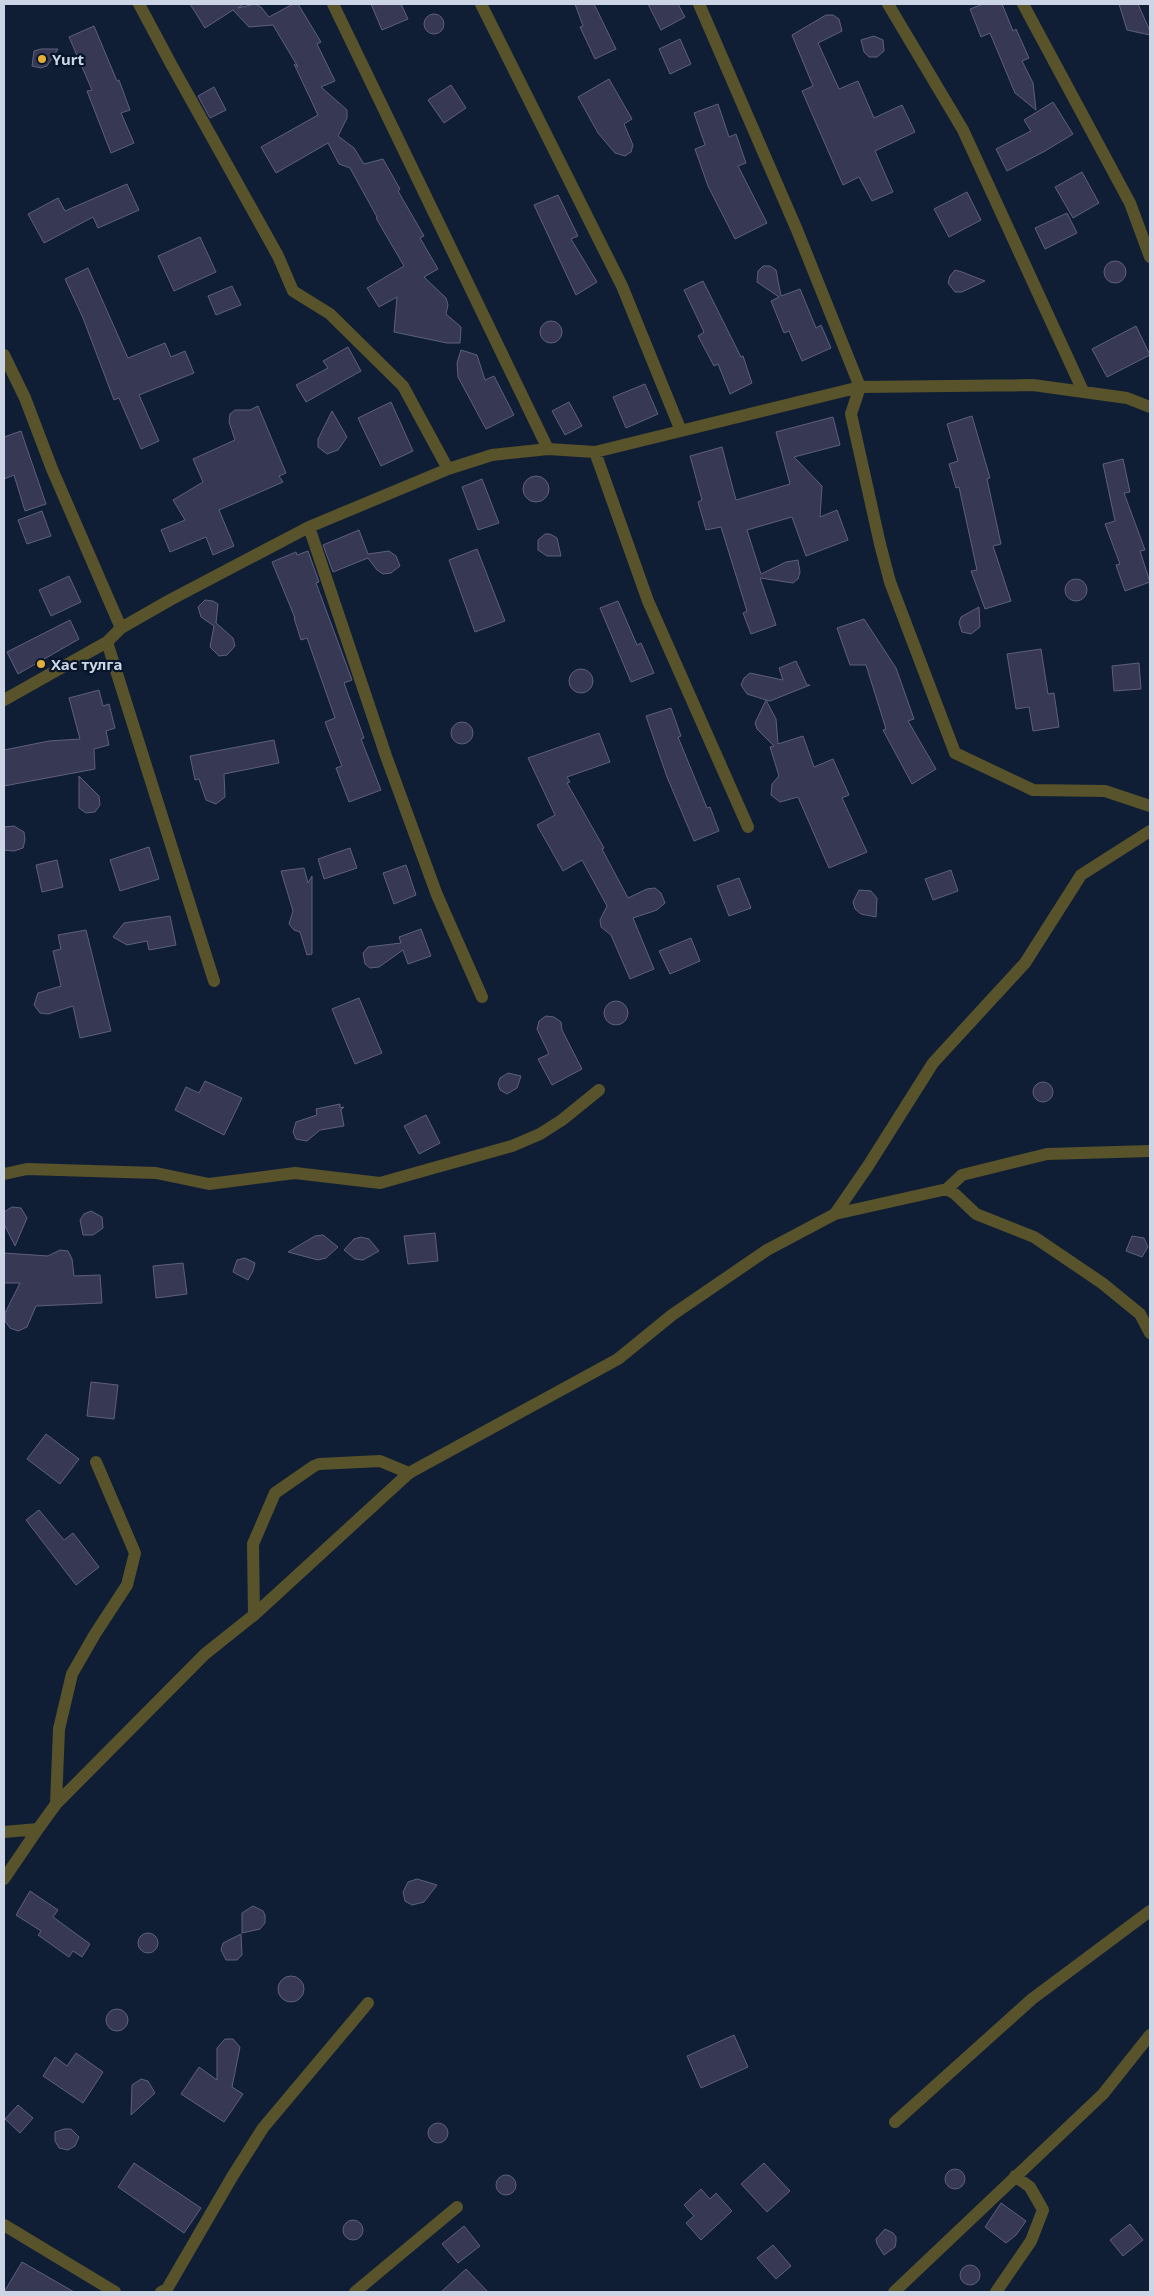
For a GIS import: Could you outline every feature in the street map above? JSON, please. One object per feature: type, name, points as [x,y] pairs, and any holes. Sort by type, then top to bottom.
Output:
[{"type":"street","points":[[139,4],[278,256],[293,292],[330,314],[403,386],[448,469]]},
{"type":"street","points":[[333,4],[548,449]]},
{"type":"street","points":[[480,4],[622,286],[681,431]]},
{"type":"street","points":[[699,4],[797,230],[860,387],[851,414],[880,544],[890,582],[955,753],[1034,790],[1105,791],[1150,806]]},
{"type":"street","points":[[888,4],[963,130],[1083,391]]},
{"type":"street","points":[[1023,4],[1130,203],[1150,257]]},
{"type":"street","points":[[4,355],[25,398],[52,469],[121,628]]},
{"type":"street","points":[[4,700],[107,642],[121,628],[170,600],[309,527],[448,469],[492,455],[548,449],[595,452],[860,387],[1033,385],[1127,398],[1150,407]]},
{"type":"street","points":[[595,452],[648,601],[748,827]]},
{"type":"street","points":[[309,527],[383,747],[437,895],[482,997]]},
{"type":"street","points":[[107,642],[214,981]]},
{"type":"street","points":[[834,1214],[868,1166],[933,1063],[1025,963],[1081,875],[1150,831]]},
{"type":"street","points":[[4,1174],[27,1168],[156,1173],[209,1184],[295,1173],[380,1182],[519,1143],[540,1134],[562,1120],[599,1090]]},
{"type":"street","points":[[4,1879],[56,1804],[205,1654],[254,1615],[409,1473],[618,1359],[672,1315],[767,1250],[834,1214],[947,1189],[962,1175],[1047,1154],[1150,1151]]},
{"type":"street","points":[[947,1189],[976,1214],[1034,1236],[1102,1283],[1140,1314],[1150,1333]]},
{"type":"street","points":[[254,1615],[252,1548],[276,1493],[319,1464],[380,1461],[409,1473]]},
{"type":"street","points":[[56,1804],[59,1729],[72,1674],[95,1634],[128,1585],[135,1554],[96,1462]]},
{"type":"street","points":[[4,1832],[38,1829]]},
{"type":"street","points":[[895,2122],[1032,1999],[1150,1911]]},
{"type":"street","points":[[161,2292],[167,2289],[232,2177],[263,2128],[368,2003]]},
{"type":"street","points":[[894,2292],[1103,2094],[1150,2035]]},
{"type":"street","points":[[996,2292],[1031,2240],[1043,2210],[1030,2187],[1015,2176]]},
{"type":"street","points":[[355,2292],[457,2208]]},
{"type":"street","points":[[4,2225],[115,2292]]},
{"type":"building","points":[[190,4],[244,4],[238,8],[255,4],[261,7],[269,17],[293,4],[298,4],[321,42],[317,44],[335,81],[321,87],[347,110],[347,118],[338,136],[354,148],[364,164],[383,159],[400,189],[398,191],[424,236],[420,238],[438,269],[424,277],[446,298],[448,305],[446,314],[461,327],[460,343],[447,343],[394,332],[397,297],[379,307],[367,288],[404,266],[350,168],[339,164],[328,143],[276,173],[261,147],[318,115],[294,64],[298,67],[273,25],[249,27],[233,10],[205,28]]},
{"type":"building","points":[[371,4],[401,4],[408,19],[382,30]]},
{"type":"building","points":[[575,4],[594,4],[616,49],[595,59],[580,27],[583,26]]},
{"type":"building","points":[[648,4],[678,4],[685,17],[661,30]]},
{"type":"building","points":[[983,4],[1002,4],[1013,31],[1016,29],[1029,58],[1022,61],[1033,83],[1036,110],[1015,93],[990,33],[981,37],[970,9]]},
{"type":"building","points":[[1119,4],[1138,4],[1150,35],[1127,30]]},
{"type":"building","points":[[434,14],[441,17],[444,24],[441,31],[434,34],[427,31],[424,24],[427,17]]},
{"type":"building","points":[[826,15],[833,15],[839,19],[842,31],[818,43],[839,89],[858,81],[874,118],[902,105],[915,132],[875,151],[893,192],[872,201],[859,177],[843,185],[802,91],[813,86],[792,35]]},
{"type":"building","points":[[94,26],[117,81],[119,80],[130,110],[121,113],[134,143],[111,153],[87,91],[92,90],[69,37]]},
{"type":"building","points":[[874,36],[883,40],[884,51],[877,57],[869,57],[864,52],[861,40]]},
{"type":"building","points":[[680,39],[691,64],[670,74],[659,49]]},
{"type":"building","name":"Yurt","points":[[58,49],[47,66],[41,68],[32,66],[34,51]]},
{"type":"building","points":[[609,79],[632,119],[624,124],[633,145],[631,152],[625,156],[615,153],[598,133],[578,97]]},
{"type":"building","points":[[451,85],[466,108],[444,123],[428,100]]},
{"type":"building","points":[[214,87],[226,110],[210,118],[198,96]]},
{"type":"building","points":[[1053,102],[1073,134],[1007,171],[996,149],[1031,131],[1024,120]]},
{"type":"building","points":[[718,104],[729,137],[736,134],[746,163],[738,166],[767,223],[735,239],[708,186],[695,149],[705,145],[694,113]]},
{"type":"building","points":[[1082,172],[1099,203],[1073,218],[1055,187]]},
{"type":"building","points":[[127,184],[139,210],[98,228],[93,217],[44,243],[28,214],[58,198],[65,211]]},
{"type":"building","points":[[967,192],[981,220],[949,237],[934,209]]},
{"type":"building","points":[[558,195],[578,236],[571,239],[597,282],[576,295],[534,205]]},
{"type":"building","points":[[1067,213],[1077,233],[1045,249],[1035,228]]},
{"type":"building","points":[[200,237],[216,272],[174,291],[158,256]]},
{"type":"building","points":[[1115,261],[1125,268],[1126,272],[1119,282],[1115,283],[1105,276],[1104,272],[1111,262]]},
{"type":"building","points":[[763,266],[770,266],[776,270],[781,296],[800,289],[816,328],[821,325],[831,348],[802,361],[789,331],[784,333],[771,301],[779,297],[757,282],[758,271]]},
{"type":"building","points":[[88,268],[128,358],[165,343],[171,357],[185,351],[194,373],[139,395],[159,441],[141,449],[119,398],[114,400],[83,318],[65,279]]},
{"type":"building","points":[[955,270],[985,281],[962,292],[955,292],[948,283],[950,276]]},
{"type":"building","points":[[703,281],[741,357],[743,356],[752,383],[730,394],[718,364],[714,366],[698,336],[704,332],[684,290]]},
{"type":"building","points":[[232,286],[241,305],[216,315],[208,296]]},
{"type":"building","points":[[551,321],[559,324],[562,332],[559,340],[551,343],[543,340],[540,332],[543,324]]},
{"type":"building","points":[[1136,326],[1150,355],[1107,377],[1092,349]]},
{"type":"building","points":[[348,347],[361,371],[306,402],[296,385],[328,368],[323,361]]},
{"type":"building","points":[[461,350],[477,355],[485,380],[494,376],[514,415],[486,429],[458,377],[457,363]]},
{"type":"building","points":[[645,384],[658,414],[626,428],[613,397]]},
{"type":"building","points":[[391,402],[413,451],[381,466],[358,418]]},
{"type":"building","points":[[569,402],[582,426],[565,435],[552,411]]},
{"type":"building","points":[[258,406],[286,473],[279,476],[283,482],[219,510],[234,546],[213,555],[206,537],[170,552],[161,530],[185,520],[173,500],[203,482],[193,459],[235,440],[229,422],[230,414],[235,410],[250,410]]},
{"type":"building","points":[[332,411],[347,437],[338,450],[327,454],[318,447],[318,439]]},
{"type":"building","points":[[972,416],[990,478],[987,479],[1001,544],[993,546],[1011,601],[985,609],[971,571],[977,570],[959,487],[956,488],[949,464],[958,461],[947,424]]},
{"type":"building","points":[[833,417],[840,445],[794,457],[822,486],[820,517],[837,510],[848,540],[806,556],[792,517],[747,530],[761,574],[786,562],[798,560],[800,572],[798,579],[793,583],[760,578],[776,625],[751,634],[743,613],[747,611],[721,527],[706,530],[698,502],[702,500],[690,456],[722,447],[736,500],[790,484],[776,432]]},
{"type":"building","points":[[21,431],[46,504],[25,511],[14,475],[4,479],[4,437]]},
{"type":"building","points":[[1123,459],[1130,492],[1124,493],[1145,550],[1140,551],[1150,582],[1125,591],[1116,565],[1120,564],[1105,524],[1115,521],[1103,464]]},
{"type":"building","points":[[536,476],[545,480],[549,489],[545,498],[536,502],[527,498],[523,489],[527,480]]},
{"type":"building","points":[[482,479],[499,523],[478,530],[462,487]]},
{"type":"building","points":[[42,511],[51,536],[27,544],[18,520]]},
{"type":"building","points":[[359,530],[368,554],[389,551],[396,556],[400,566],[391,573],[383,574],[377,570],[368,558],[333,572],[323,545]]},
{"type":"building","points":[[545,534],[550,534],[557,538],[561,556],[547,556],[538,550],[538,540]]},
{"type":"building","points":[[477,549],[505,621],[475,632],[449,560]]},
{"type":"building","points":[[308,551],[319,582],[316,583],[352,680],[344,683],[364,738],[361,739],[381,790],[349,802],[336,768],[342,766],[325,722],[335,718],[307,638],[301,640],[295,618],[272,562],[296,552],[297,555]]},
{"type":"building","points":[[69,576],[81,602],[51,616],[39,590]]},
{"type":"building","points":[[1076,579],[1084,582],[1087,590],[1084,598],[1076,601],[1068,598],[1065,590],[1068,582]]},
{"type":"building","points":[[205,600],[218,604],[216,623],[233,638],[235,646],[227,655],[219,656],[210,647],[214,626],[201,617],[198,607]]},
{"type":"building","points":[[618,601],[637,645],[641,643],[654,673],[631,682],[600,608]]},
{"type":"building","points":[[979,607],[980,627],[971,634],[962,632],[959,623],[961,617]]},
{"type":"building","points":[[864,619],[896,668],[914,719],[908,721],[936,769],[912,784],[883,730],[886,729],[866,665],[850,665],[837,628]]},
{"type":"building","points":[[70,620],[79,639],[18,674],[7,652]]},
{"type":"building","points":[[1041,649],[1048,694],[1054,693],[1059,727],[1033,731],[1029,707],[1016,709],[1007,654]]},
{"type":"building","points":[[796,661],[807,685],[810,685],[770,701],[747,694],[741,685],[744,678],[750,673],[783,680],[779,668]]},
{"type":"building","points":[[1139,663],[1141,689],[1114,691],[1112,666]]},
{"type":"building","points":[[581,669],[586,670],[592,676],[592,686],[586,692],[581,693],[576,692],[570,686],[569,681],[570,676],[576,670]]},
{"type":"building","points":[[99,690],[103,706],[109,704],[115,728],[106,731],[109,745],[94,749],[95,769],[4,786],[4,750],[49,741],[80,739],[69,698]]},
{"type":"building","points":[[766,700],[776,719],[778,744],[803,736],[814,767],[833,759],[849,795],[842,798],[867,852],[829,868],[798,797],[780,802],[771,795],[772,784],[779,776],[770,747],[774,746],[757,729],[755,723]]},
{"type":"building","points":[[671,708],[681,736],[678,737],[707,808],[710,807],[719,831],[694,841],[667,777],[646,716]]},
{"type":"building","points":[[462,722],[470,725],[473,733],[470,741],[462,744],[454,741],[451,733],[454,725]]},
{"type":"building","points":[[599,733],[610,762],[567,777],[570,782],[567,783],[604,848],[602,849],[628,898],[647,889],[655,888],[661,893],[665,903],[657,910],[633,918],[654,969],[630,979],[611,935],[601,927],[600,920],[607,906],[582,860],[563,871],[537,825],[555,815],[528,758]]},
{"type":"building","points":[[274,740],[279,763],[224,774],[225,797],[216,804],[206,800],[199,779],[195,780],[190,756]]},
{"type":"building","points":[[79,776],[99,796],[100,805],[95,812],[86,813],[79,808]]},
{"type":"building","points":[[14,826],[24,832],[23,848],[14,851],[4,850],[4,827]]},
{"type":"building","points":[[149,847],[159,879],[120,891],[110,860]]},
{"type":"building","points":[[350,848],[357,868],[324,879],[318,859]]},
{"type":"building","points":[[57,860],[63,887],[42,892],[36,865]]},
{"type":"building","points":[[406,865],[416,895],[394,904],[383,873]]},
{"type":"building","points":[[304,868],[308,883],[312,876],[312,954],[307,955],[300,932],[294,930],[289,924],[293,911],[281,871]]},
{"type":"building","points":[[951,870],[958,891],[933,900],[925,879]]},
{"type":"building","points":[[739,878],[751,908],[729,916],[717,886]]},
{"type":"building","points":[[859,890],[871,891],[877,898],[876,917],[861,914],[855,909],[853,902]]},
{"type":"building","points":[[170,916],[176,945],[149,950],[147,941],[127,945],[113,937],[124,923]]},
{"type":"building","points":[[421,929],[431,956],[408,964],[403,950],[379,967],[370,968],[365,964],[363,953],[368,947],[401,943],[399,937]]},
{"type":"building","points":[[86,930],[111,1031],[80,1038],[73,1006],[48,1014],[40,1013],[34,1005],[38,993],[61,986],[53,951],[61,949],[58,935]]},
{"type":"building","points":[[691,938],[700,961],[670,974],[659,951]]},
{"type":"building","points":[[359,998],[382,1053],[355,1064],[332,1009]]},
{"type":"building","points":[[616,1001],[624,1005],[628,1013],[624,1021],[616,1025],[608,1021],[604,1013],[608,1005]]},
{"type":"building","points":[[546,1016],[554,1017],[561,1022],[562,1030],[582,1069],[552,1085],[538,1059],[549,1054],[537,1029],[539,1021]]},
{"type":"building","points":[[508,1073],[521,1076],[517,1088],[507,1094],[500,1090],[498,1084],[500,1078]]},
{"type":"building","points":[[205,1081],[242,1098],[224,1135],[175,1110],[186,1087],[199,1093]]},
{"type":"building","points":[[1043,1082],[1050,1085],[1053,1092],[1050,1099],[1043,1102],[1036,1099],[1033,1092],[1036,1085]]},
{"type":"building","points":[[340,1104],[340,1108],[344,1107],[341,1110],[344,1126],[320,1130],[307,1141],[296,1139],[293,1132],[296,1122],[317,1115],[316,1109]]},
{"type":"building","points":[[426,1115],[440,1143],[419,1154],[404,1126]]},
{"type":"building","points":[[12,1207],[21,1208],[27,1218],[15,1246],[4,1224],[4,1212]]},
{"type":"building","points":[[91,1211],[102,1217],[103,1228],[93,1235],[83,1235],[80,1220],[84,1214]]},
{"type":"building","points":[[435,1233],[438,1261],[408,1264],[404,1236]]},
{"type":"building","points":[[323,1235],[338,1247],[326,1258],[318,1260],[288,1252],[315,1236]]},
{"type":"building","points":[[1132,1236],[1144,1238],[1148,1247],[1142,1257],[1126,1251]]},
{"type":"building","points":[[361,1237],[369,1239],[379,1251],[363,1260],[355,1259],[344,1250],[354,1239]]},
{"type":"building","points":[[60,1250],[68,1251],[72,1259],[74,1276],[100,1275],[102,1303],[36,1306],[27,1327],[18,1331],[10,1328],[5,1321],[5,1313],[20,1283],[4,1283],[4,1253],[48,1256]]},
{"type":"building","points":[[245,1258],[255,1263],[248,1280],[233,1272],[237,1260]]},
{"type":"building","points":[[183,1263],[187,1294],[156,1298],[153,1266]]},
{"type":"building","points":[[91,1382],[118,1385],[114,1419],[87,1416]]},
{"type":"building","points":[[46,1434],[79,1459],[60,1484],[27,1459]]},
{"type":"building","points":[[39,1510],[64,1540],[73,1533],[99,1567],[76,1585],[26,1520]]},
{"type":"building","points":[[417,1879],[437,1885],[424,1902],[412,1905],[405,1901],[403,1892],[408,1882]]},
{"type":"building","points":[[30,1891],[58,1910],[53,1917],[90,1944],[82,1957],[73,1951],[69,1957],[38,1935],[41,1931],[16,1915]]},
{"type":"building","points":[[253,1906],[263,1911],[265,1923],[260,1929],[242,1933],[242,1913]]},
{"type":"building","points":[[144,1933],[152,1933],[158,1939],[158,1947],[152,1953],[144,1953],[138,1947],[138,1939]]},
{"type":"building","points":[[241,1934],[242,1955],[237,1960],[226,1960],[221,1950],[223,1943]]},
{"type":"building","points":[[291,1976],[300,1980],[304,1989],[300,1998],[291,2002],[282,1998],[278,1989],[282,1980]]},
{"type":"building","points":[[117,2009],[125,2012],[128,2020],[125,2028],[117,2031],[109,2028],[106,2020],[109,2012]]},
{"type":"building","points":[[734,2035],[748,2067],[701,2088],[687,2056]]},
{"type":"building","points":[[225,2039],[233,2039],[240,2047],[232,2087],[243,2094],[224,2122],[181,2094],[199,2067],[217,2080],[217,2048]]},
{"type":"building","points":[[76,2053],[103,2072],[83,2103],[43,2076],[55,2057],[67,2066]]},
{"type":"building","points":[[141,2079],[148,2081],[155,2093],[131,2115],[132,2085]]},
{"type":"building","points":[[18,2105],[33,2118],[20,2133],[5,2119]]},
{"type":"building","points":[[438,2123],[445,2126],[448,2133],[445,2140],[438,2143],[431,2140],[428,2133],[431,2126]]},
{"type":"building","points":[[71,2129],[79,2137],[75,2146],[68,2150],[59,2148],[55,2141],[55,2132]]},
{"type":"building","points":[[134,2163],[201,2208],[184,2233],[118,2187]]},
{"type":"building","points":[[764,2163],[790,2191],[767,2212],[741,2184]]},
{"type":"building","points":[[955,2169],[962,2172],[965,2179],[962,2186],[955,2189],[948,2186],[945,2179],[948,2172]]},
{"type":"building","points":[[506,2175],[513,2178],[516,2185],[513,2192],[506,2195],[499,2192],[496,2185],[499,2178]]},
{"type":"building","points":[[701,2189],[710,2199],[716,2193],[732,2211],[701,2240],[686,2223],[694,2216],[684,2205]]},
{"type":"building","points":[[1001,2203],[1026,2221],[1016,2235],[1006,2243],[985,2227]]},
{"type":"building","points":[[353,2220],[360,2223],[363,2230],[360,2237],[353,2240],[346,2237],[343,2230],[346,2223]]},
{"type":"building","points":[[1130,2224],[1143,2240],[1123,2256],[1110,2240]]},
{"type":"building","points":[[464,2226],[480,2246],[458,2263],[442,2244]]},
{"type":"building","points":[[885,2229],[893,2233],[896,2237],[896,2242],[895,2247],[884,2255],[876,2239]]},
{"type":"building","points":[[773,2245],[791,2266],[776,2279],[757,2258]]},
{"type":"building","points":[[22,2262],[74,2292],[4,2292]]},
{"type":"building","points":[[970,2265],[977,2268],[980,2275],[977,2282],[970,2285],[963,2282],[960,2275],[963,2268]]},
{"type":"building","points":[[466,2269],[488,2292],[441,2292]]},
{"type":"place","name":"Yurt","points":[[42,59]]},
{"type":"place","name":"Хас тулга","points":[[41,664]]}]
